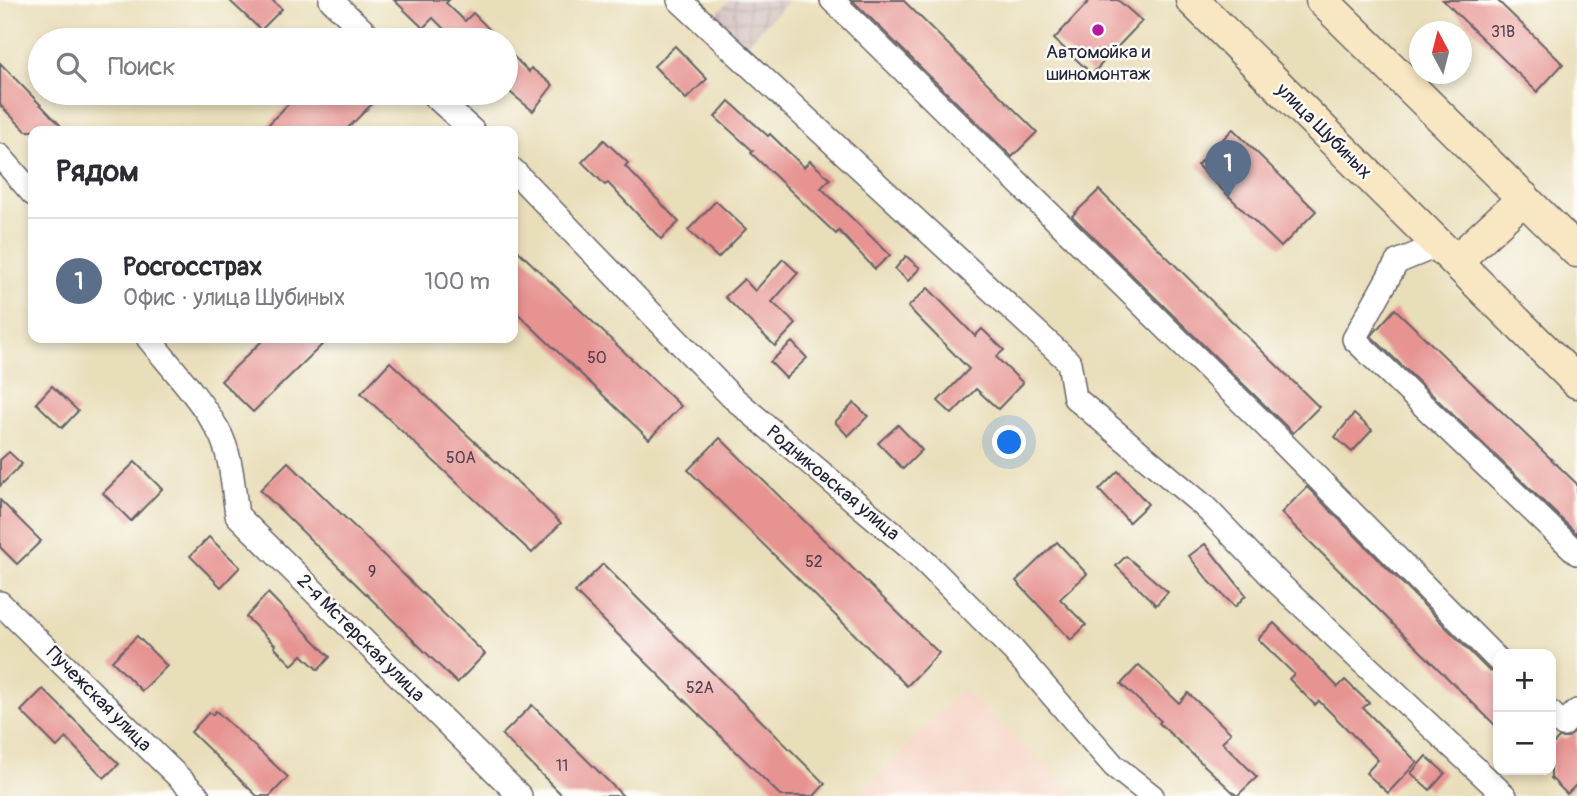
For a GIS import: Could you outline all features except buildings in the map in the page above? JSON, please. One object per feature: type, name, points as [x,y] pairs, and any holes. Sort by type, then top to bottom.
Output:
[{"type":"main road","name":"улица Шубиных","points":[[1192,0],[1577,382]]},
{"type":"main road","points":[[1322,0],[1577,251]]},
{"type":"main road","points":[[1447,253],[1524,198]]},
{"type":"street","points":[[331,0],[360,28]]},
{"type":"street","points":[[679,0],[1069,362],[1075,398],[1205,507],[1275,580],[1505,796]]},
{"type":"street","points":[[831,0],[1264,424],[1493,655]]},
{"type":"street","points":[[444,105],[467,126]]},
{"type":"street","points":[[0,156],[28,188]]},
{"type":"street","name":"Родниковская улица","points":[[518,175],[731,396],[917,554],[1013,650],[1114,766],[1152,796]]},
{"type":"street","points":[[1447,253],[1397,262],[1354,339],[1577,553]]},
{"type":"street","name":"2-я Мстерская улица","points":[[152,343],[219,432],[230,466],[237,515],[520,796]]},
{"type":"street","name":"Пучежская улица","points":[[0,603],[198,796]]},
{"type":"street","points":[[1556,718],[1563,725],[1577,711]]},
{"type":"shaded area","points":[[730,0],[787,2],[745,45],[715,15]]},
{"type":"shaded area","points":[[962,689],[1078,796],[859,796]]},
{"type":"place","name":"Автомойка и шиномонтаж","points":[[1098,30]]},
{"type":"place","name":"Росгосстрах","points":[[1228,198]]}]
